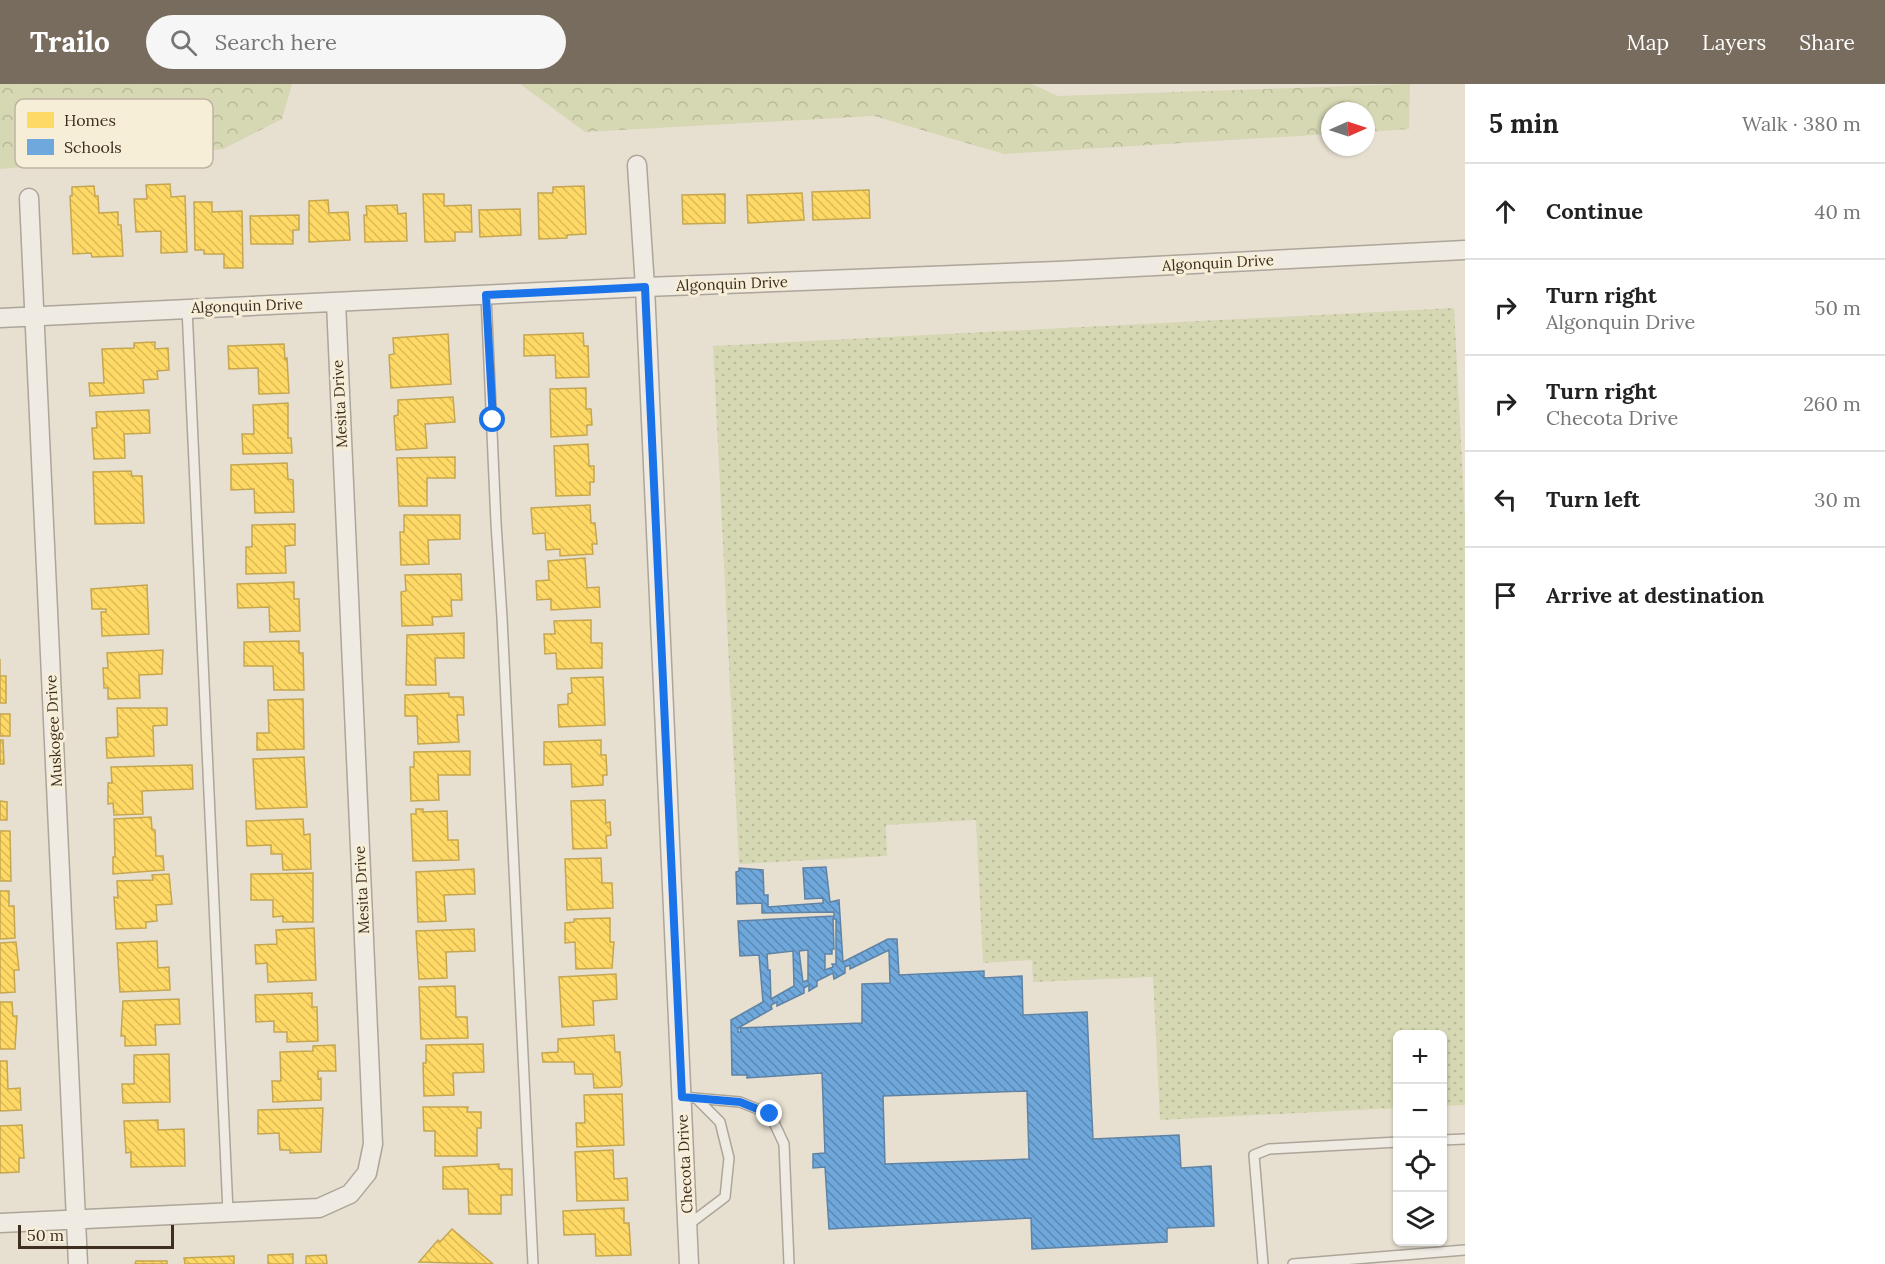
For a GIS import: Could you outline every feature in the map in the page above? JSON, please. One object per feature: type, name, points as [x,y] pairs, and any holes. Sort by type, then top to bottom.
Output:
[{"type":"street","name":"Checota Drive","points":[[637,165],[689,1098],[687,1225],[689,1264]]},
{"type":"street","name":"Muskogee Drive","points":[[30,198],[78,1264]]},
{"type":"street","name":"Algonquin Drive","points":[[0,318],[34,314],[1058,271],[1465,250]]},
{"type":"street","name":"Mesita Drive","points":[[0,1223],[319,1208],[350,1194],[367,1173],[373,1144],[336,302]]},
{"type":"lane","points":[[486,295],[533,1264]]},
{"type":"lane","points":[[187,308],[228,1212]]},
{"type":"lane","points":[[687,1225],[724,1197],[729,1158],[720,1122],[689,1098]]},
{"type":"lane","points":[[689,1098],[740,1102],[770,1114],[784,1144],[789,1264]]},
{"type":"lane","points":[[1447,1140],[1465,1139]]},
{"type":"lane","points":[[1263,1264],[1254,1155],[1269,1149],[1393,1142]]},
{"type":"lane","points":[[1293,1264],[1465,1250]]},
{"type":"green space","points":[[0,84],[292,84],[282,119],[223,149],[213,150],[213,99],[15,99],[15,168],[0,169]]},
{"type":"green space","points":[[520,84],[1032,84],[1058,96],[1410,84],[1409,129],[1375,131],[1375,102],[1321,102],[1321,135],[1004,154],[874,116],[585,132]]},
{"type":"green space","points":[[1454,308],[1465,519],[1465,1105],[1447,1106],[1447,1030],[1393,1030],[1393,1108],[1160,1120],[1153,977],[1033,982],[1032,960],[983,963],[976,820],[886,825],[887,856],[739,864],[713,346]]},
{"type":"building: Homes","points":[[170,184],[171,197],[185,196],[187,252],[161,253],[161,231],[136,232],[134,199],[147,199],[146,185]]},
{"type":"building: Homes","points":[[94,186],[95,196],[98,196],[99,213],[118,212],[123,256],[92,257],[91,253],[73,254],[70,196],[72,196],[72,187]]},
{"type":"building: Homes","points":[[584,186],[586,234],[567,235],[567,238],[539,239],[538,193],[553,193],[553,187]]},
{"type":"building: Homes","points":[[869,190],[870,218],[813,220],[812,192]]},
{"type":"building: Homes","points":[[802,193],[804,220],[748,223],[747,195]]},
{"type":"building: Homes","points":[[423,194],[444,194],[444,206],[471,205],[472,232],[455,232],[455,241],[425,242]]},
{"type":"building: Homes","points":[[725,194],[725,223],[683,224],[682,195]]},
{"type":"building: Homes","points":[[328,200],[329,213],[348,212],[350,240],[309,242],[309,201]]},
{"type":"building: Homes","points":[[194,202],[212,202],[212,212],[242,211],[243,268],[224,268],[224,254],[204,254],[204,250],[195,250]]},
{"type":"building: Homes","points":[[397,205],[398,214],[406,213],[407,241],[365,242],[366,206]]},
{"type":"building: Homes","points":[[520,209],[521,235],[480,237],[479,210]]},
{"type":"building: Homes","points":[[299,215],[299,230],[293,230],[293,244],[251,244],[250,216]]},
{"type":"building: Homes","points":[[583,333],[584,346],[588,346],[589,377],[556,378],[555,355],[524,356],[524,335]]},
{"type":"building: Homes","points":[[448,334],[451,384],[391,388],[389,355],[394,354],[393,338]]},
{"type":"building: Homes","points":[[155,342],[155,349],[168,348],[169,370],[157,371],[158,379],[143,380],[144,393],[90,396],[89,383],[104,383],[102,349],[134,348],[134,343]]},
{"type":"building: Homes","points":[[284,344],[289,393],[259,394],[258,368],[229,369],[228,346]]},
{"type":"building: Homes","points":[[586,388],[586,409],[591,409],[592,425],[587,425],[587,435],[551,437],[550,389]]},
{"type":"building: Homes","points":[[453,397],[455,422],[425,424],[427,448],[396,450],[394,416],[398,415],[398,400]]},
{"type":"building: Homes","points":[[288,403],[288,438],[291,438],[292,453],[243,454],[242,434],[254,434],[253,405]]},
{"type":"building: Homes","points":[[149,410],[150,433],[124,434],[125,458],[94,459],[92,428],[97,428],[96,412]]},
{"type":"building: Homes","points":[[588,444],[589,466],[594,466],[594,482],[590,482],[590,495],[556,496],[554,446]]},
{"type":"building: Homes","points":[[455,457],[455,478],[427,478],[427,506],[399,506],[397,458]]},
{"type":"building: Homes","points":[[287,463],[288,479],[293,480],[294,512],[255,513],[254,489],[231,490],[231,465]]},
{"type":"building: Homes","points":[[131,471],[132,476],[142,476],[144,523],[95,524],[93,472]]},
{"type":"building: Homes","points":[[590,505],[591,523],[595,523],[597,544],[592,544],[593,554],[560,556],[560,549],[546,550],[545,533],[533,534],[531,508]]},
{"type":"building: Homes","points":[[404,515],[460,515],[460,539],[428,540],[429,564],[401,565],[400,532],[404,532]]},
{"type":"building: Homes","points":[[295,524],[295,545],[285,546],[286,573],[246,574],[246,547],[252,547],[252,525]]},
{"type":"building: Homes","points":[[585,558],[587,588],[599,587],[600,607],[551,610],[551,599],[537,600],[536,581],[549,580],[548,561]]},
{"type":"building: Homes","points":[[461,574],[462,600],[451,600],[452,616],[432,617],[433,625],[402,626],[401,592],[406,591],[405,575]]},
{"type":"building: Homes","points":[[294,582],[294,599],[299,599],[300,631],[270,632],[269,607],[238,608],[237,584]]},
{"type":"building: Homes","points":[[147,585],[149,634],[102,636],[101,612],[106,612],[106,609],[92,609],[91,589]]},
{"type":"building: Homes","points":[[591,620],[591,643],[602,643],[602,668],[557,669],[556,653],[545,654],[544,634],[555,634],[554,621]]},
{"type":"building: Homes","points":[[464,633],[464,658],[435,658],[436,685],[406,685],[407,635]]},
{"type":"building: Homes","points":[[299,641],[299,653],[303,653],[304,690],[274,690],[273,666],[244,666],[244,642]]},
{"type":"building: Homes","points":[[163,650],[162,674],[139,675],[140,698],[108,699],[108,688],[104,688],[103,668],[108,668],[107,653]]},
{"type":"building: Homes","points":[[0,676],[6,676],[6,703],[0,703]]},
{"type":"building: Homes","points":[[603,677],[605,725],[559,727],[558,705],[568,704],[568,694],[572,693],[571,678]]},
{"type":"building: Homes","points":[[449,693],[449,697],[463,697],[464,715],[457,715],[459,742],[418,744],[417,716],[405,716],[405,695]]},
{"type":"building: Homes","points":[[303,699],[304,749],[257,750],[257,733],[269,733],[268,700]]},
{"type":"building: Homes","points":[[117,708],[167,708],[167,725],[153,726],[154,756],[107,758],[106,738],[118,737]]},
{"type":"building: Homes","points":[[0,714],[10,714],[10,736],[0,736]]},
{"type":"building: Homes","points":[[0,740],[3,740],[4,764],[0,764]]},
{"type":"building: Homes","points":[[601,740],[601,755],[606,755],[607,775],[603,775],[603,785],[572,787],[571,764],[544,765],[544,742]]},
{"type":"building: Homes","points":[[470,751],[470,775],[438,775],[439,800],[411,801],[410,767],[414,767],[414,752]]},
{"type":"building: Homes","points":[[304,757],[307,807],[256,809],[253,759]]},
{"type":"building: Homes","points":[[192,765],[193,789],[142,791],[143,814],[114,815],[113,803],[108,804],[108,783],[112,783],[111,767]]},
{"type":"building: Homes","points":[[605,800],[606,823],[610,822],[611,835],[606,836],[607,848],[573,849],[571,801]]},
{"type":"building: Homes","points":[[0,801],[7,802],[7,820],[0,820]]},
{"type":"building: Homes","points":[[416,809],[423,809],[423,812],[447,811],[448,840],[458,840],[459,860],[413,861],[411,814],[416,814]]},
{"type":"building: Homes","points":[[151,817],[152,829],[155,830],[156,856],[163,856],[164,870],[113,874],[114,819]]},
{"type":"building: Homes","points":[[303,819],[304,835],[310,834],[311,869],[283,870],[282,854],[271,854],[271,845],[247,846],[246,821]]},
{"type":"building: Homes","points":[[0,831],[10,831],[11,881],[0,881]]},
{"type":"building: Homes","points":[[601,858],[602,883],[612,883],[613,908],[567,910],[565,859]]},
{"type":"building: Homes","points":[[474,869],[475,894],[444,895],[446,921],[418,922],[416,872]]},
{"type":"building: Homes","points":[[313,873],[313,922],[283,922],[283,916],[273,917],[273,900],[251,900],[251,874]]},
{"type":"building: Homes","points":[[169,874],[172,904],[156,905],[157,921],[146,922],[146,928],[116,929],[114,897],[118,898],[117,881],[153,880],[152,875]]},
{"type":"building: Homes","points":[[0,891],[9,891],[9,906],[14,906],[15,938],[0,939]]},
{"type":"building: Homes","points":[[610,918],[610,942],[614,942],[612,968],[576,969],[575,942],[565,943],[565,923],[574,922],[574,919]]},
{"type":"building: Homes","points":[[314,928],[316,980],[268,982],[267,963],[256,964],[255,945],[277,944],[276,930]]},
{"type":"building: Homes","points":[[474,929],[475,951],[446,952],[447,978],[419,979],[416,931]]},
{"type":"building: Homes","points":[[157,941],[158,968],[169,967],[170,990],[120,992],[117,943]]},
{"type":"building: Homes","points":[[16,942],[19,970],[14,970],[15,992],[0,993],[0,943]]},
{"type":"building: Homes","points":[[616,974],[617,999],[593,1001],[594,1025],[562,1027],[559,977]]},
{"type":"building: Homes","points":[[455,986],[456,1017],[467,1017],[468,1038],[421,1039],[419,987]]},
{"type":"building: Homes","points":[[312,993],[312,1007],[317,1007],[318,1041],[287,1042],[287,1032],[274,1032],[274,1021],[256,1022],[255,995]]},
{"type":"building: Homes","points":[[179,999],[180,1024],[155,1025],[156,1045],[125,1046],[125,1036],[121,1036],[123,1001]]},
{"type":"building: Homes","points":[[0,1002],[12,1002],[13,1016],[17,1016],[15,1049],[0,1049]]},
{"type":"building: Homes","points":[[614,1035],[615,1052],[620,1052],[622,1085],[620,1087],[594,1088],[593,1074],[575,1074],[574,1062],[543,1062],[542,1053],[558,1052],[558,1039]]},
{"type":"building: Homes","points":[[483,1044],[484,1072],[453,1073],[454,1095],[424,1096],[423,1063],[426,1063],[426,1045]]},
{"type":"building: Homes","points":[[335,1045],[336,1071],[318,1071],[318,1079],[321,1078],[321,1100],[273,1102],[272,1081],[281,1081],[280,1052],[313,1051],[313,1046]]},
{"type":"building: Homes","points":[[169,1054],[170,1102],[123,1103],[122,1084],[134,1084],[134,1055]]},
{"type":"building: Homes","points":[[0,1061],[7,1061],[8,1089],[20,1088],[21,1110],[0,1111]]},
{"type":"building: Homes","points":[[622,1094],[624,1145],[577,1147],[576,1123],[585,1123],[584,1095]]},
{"type":"building: Homes","points":[[423,1107],[468,1107],[467,1112],[481,1112],[481,1128],[477,1128],[477,1156],[435,1156],[435,1131],[424,1131]]},
{"type":"building: Homes","points":[[323,1108],[321,1152],[290,1153],[290,1150],[280,1150],[279,1133],[258,1134],[258,1110]]},
{"type":"building: Homes","points":[[158,1120],[158,1130],[184,1129],[185,1166],[131,1167],[131,1152],[126,1153],[124,1121]]},
{"type":"building: Homes","points":[[22,1125],[24,1158],[19,1158],[19,1172],[0,1173],[0,1126]]},
{"type":"building: Homes","points":[[613,1150],[614,1179],[627,1178],[628,1200],[577,1201],[575,1152]]},
{"type":"building: Homes","points":[[499,1164],[499,1169],[512,1169],[512,1195],[501,1195],[501,1214],[469,1214],[468,1189],[443,1189],[443,1167]]},
{"type":"building: Homes","points":[[624,1208],[624,1223],[629,1223],[631,1255],[596,1256],[595,1234],[564,1235],[563,1211]]},
{"type":"building: Homes","points":[[452,1229],[493,1264],[419,1262],[438,1240],[440,1242]]},
{"type":"building: Homes","points":[[293,1254],[293,1264],[268,1264],[268,1255]]},
{"type":"building: Homes","points":[[326,1255],[327,1264],[306,1264],[306,1256]]},
{"type":"building: Homes","points":[[234,1256],[234,1264],[185,1264],[184,1258]]},
{"type":"building: Homes","points":[[136,1261],[167,1261],[167,1264],[135,1264]]},
{"type":"building: Schools","points":[[826,867],[830,902],[839,900],[843,962],[888,939],[897,939],[899,975],[984,971],[984,978],[1022,976],[1023,1015],[1087,1012],[1093,1139],[1179,1135],[1181,1168],[1211,1166],[1214,1226],[1167,1228],[1167,1242],[1032,1249],[1031,1218],[829,1229],[825,1167],[813,1168],[813,1154],[825,1153],[822,1073],[747,1078],[747,1075],[732,1075],[731,1020],[763,1002],[759,955],[740,956],[738,921],[834,916],[834,912],[762,913],[762,903],[737,904],[736,872],[739,868],[763,870],[764,895],[768,895],[768,907],[823,903],[823,898],[805,899],[803,868]],"holes":[[[833,919],[836,919],[836,964],[832,964],[833,967],[825,970],[825,954],[832,954],[832,949],[834,949]],[[808,950],[808,980],[803,982],[799,951]],[[889,950],[890,983],[862,984],[862,1023],[740,1028],[741,1032],[738,1032],[738,1028],[772,1009],[771,1005],[777,1002],[777,1006],[804,993],[804,988],[809,985],[809,991],[817,986],[817,981],[833,973],[834,979],[845,973],[845,967],[850,965],[850,969]],[[793,951],[794,986],[771,999],[767,954]],[[1027,1091],[1029,1159],[885,1164],[883,1096]]]},
{"type":"route","points":[[493,420],[486,295],[645,287],[682,1097],[740,1102],[770,1114]]}]
